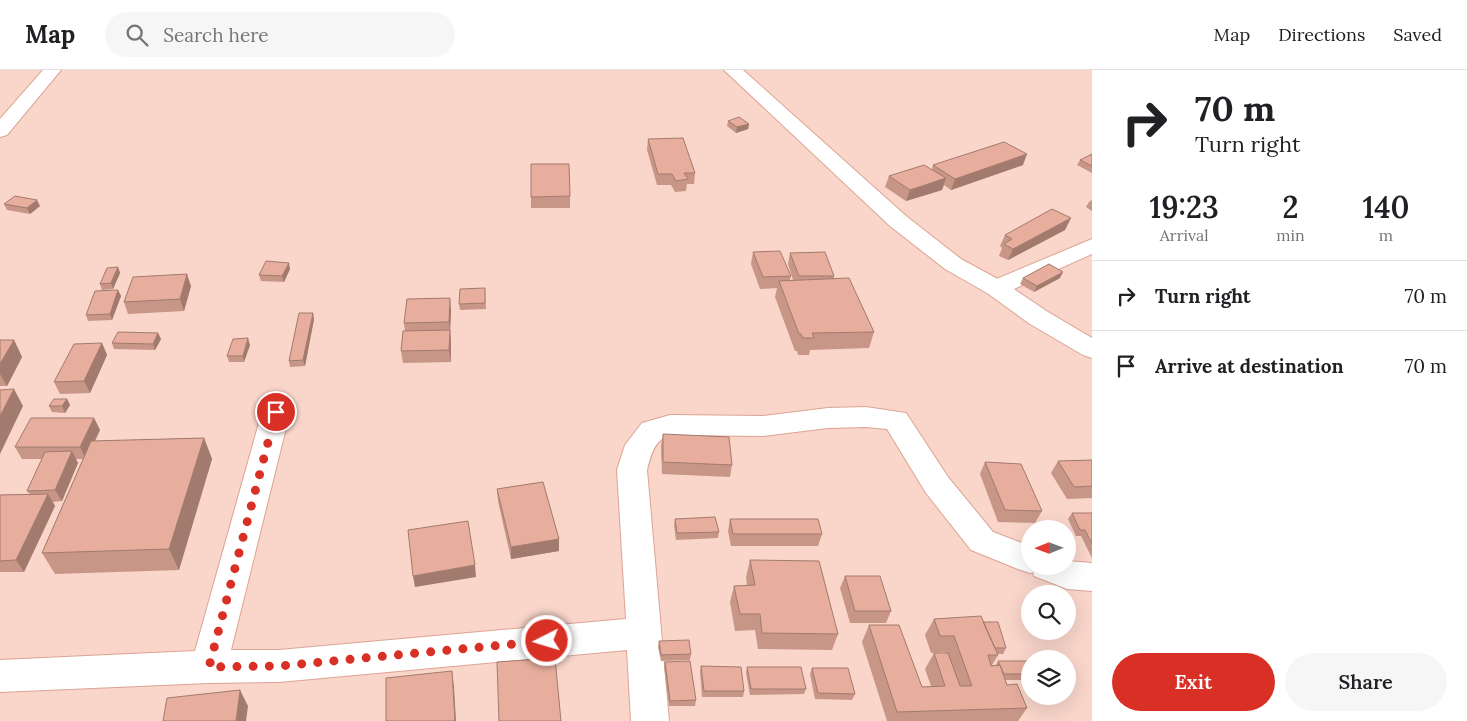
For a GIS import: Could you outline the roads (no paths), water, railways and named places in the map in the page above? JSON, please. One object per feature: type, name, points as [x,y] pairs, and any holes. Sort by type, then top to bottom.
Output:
[{"type":"street","points":[[0,131],[52,70]]},
{"type":"street","points":[[733,70],[898,221],[953,264],[996,288],[1039,318],[1092,349]]},
{"type":"street","points":[[996,288],[1092,246]]},
{"type":"street","points":[[209,667],[276,412]]},
{"type":"street","points":[[650,721],[642,632],[632,470],[640,445],[652,430],[670,425],[763,426],[828,418],[866,417],[896,420],[937,485],[982,541],[1021,556]]},
{"type":"street","points":[[1068,575],[1092,577]]},
{"type":"street","points":[[0,676],[209,667],[279,666],[642,632]]}]
